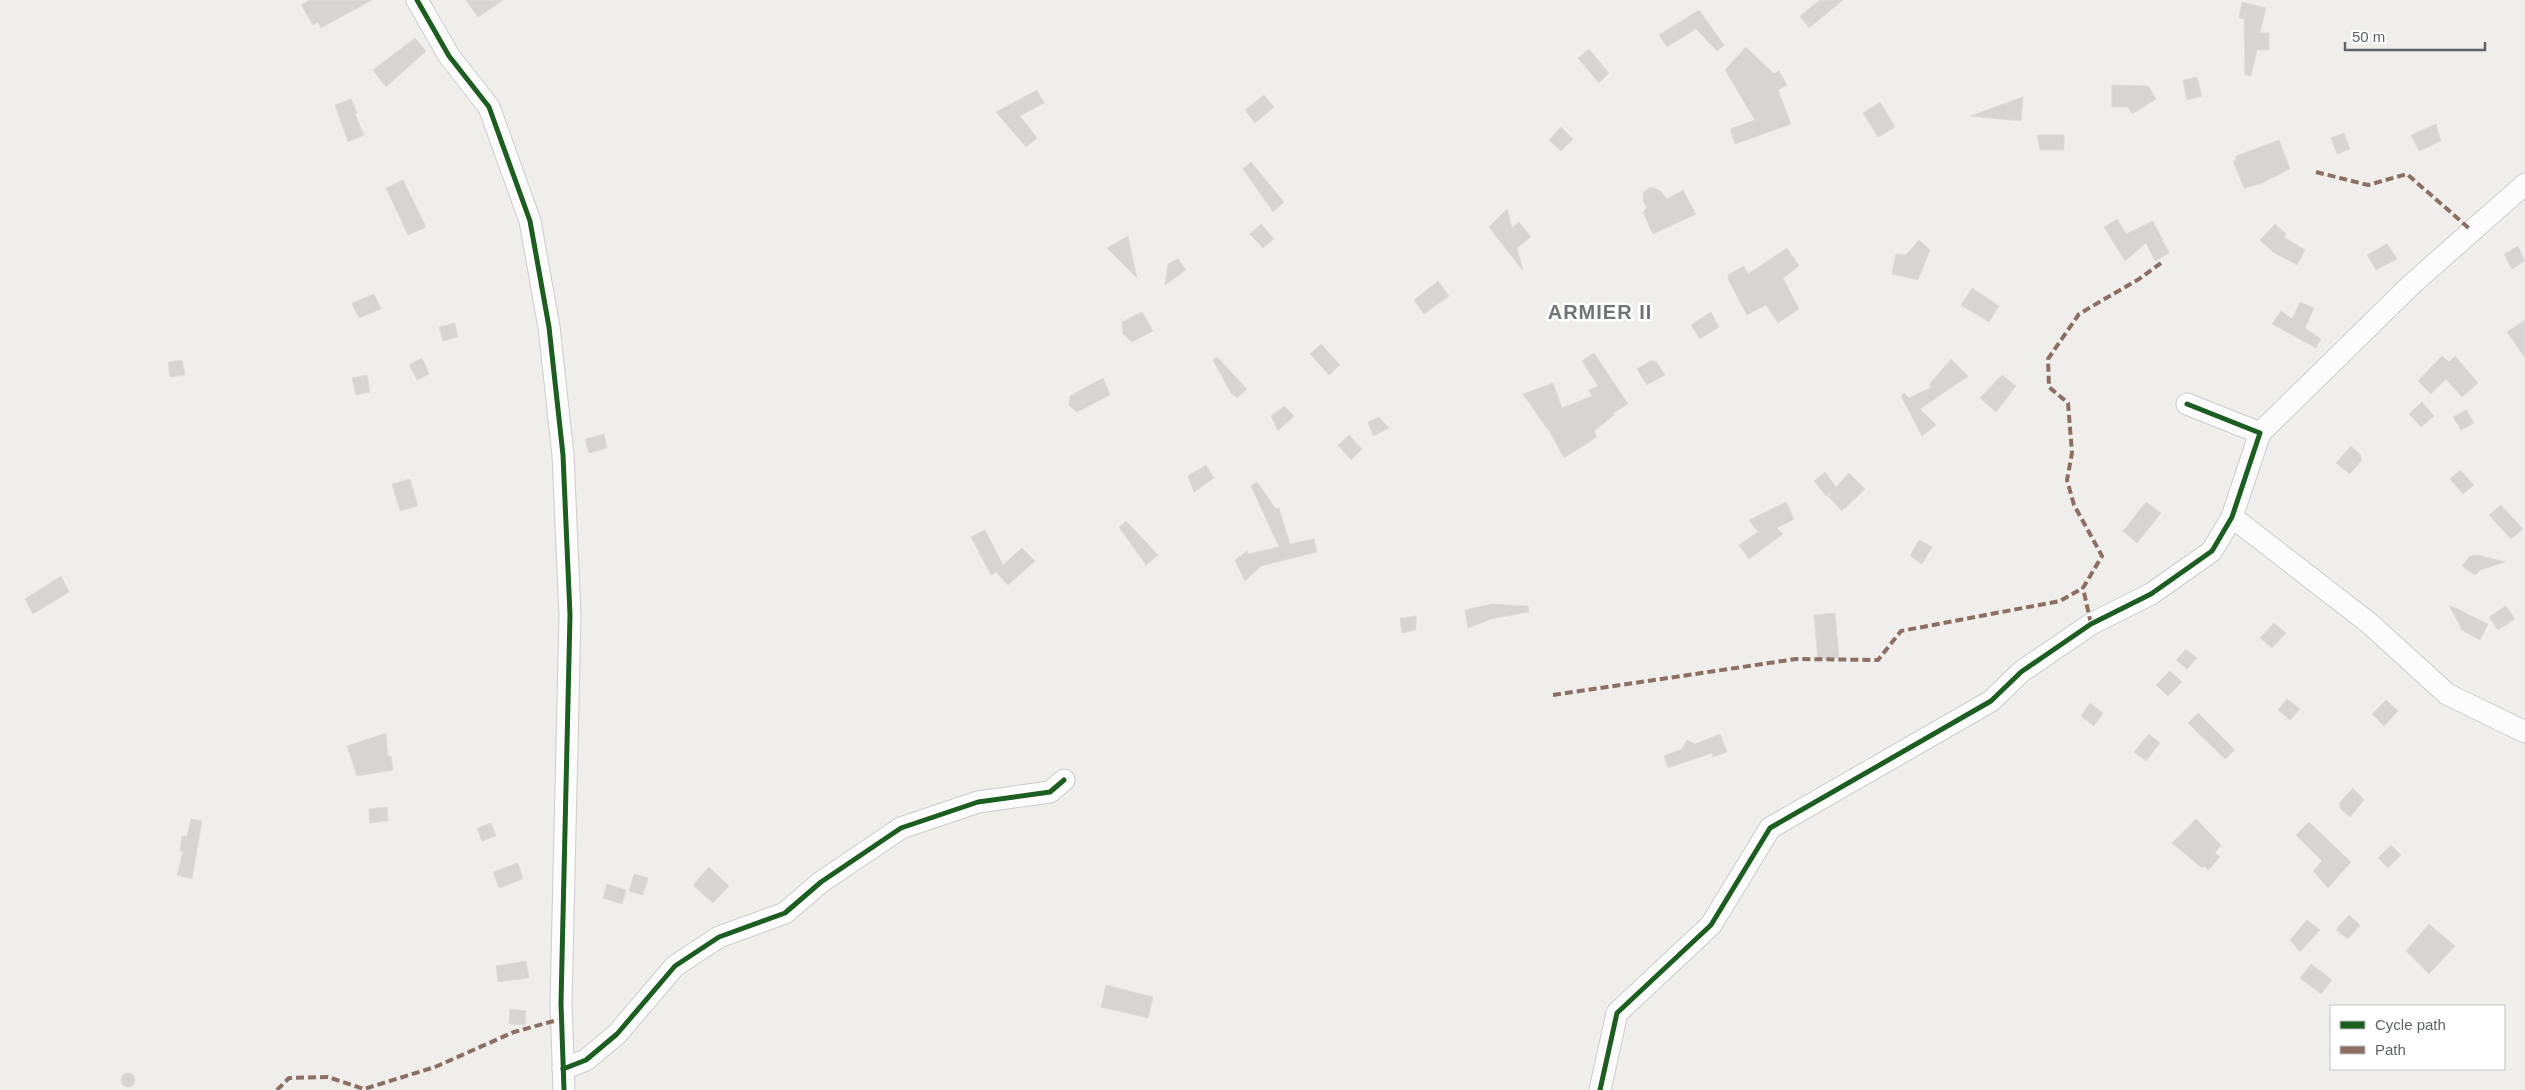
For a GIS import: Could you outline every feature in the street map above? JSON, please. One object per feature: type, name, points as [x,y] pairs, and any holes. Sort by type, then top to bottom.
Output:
[{"type":"street","points":[[418,0],[450,56],[489,107],[530,222],[549,327],[563,455],[570,615],[561,1003],[563,1080]]},
{"type":"street","points":[[1600,1090],[1617,1013],[1711,924],[1770,828],[1991,701],[2021,672],[2091,624],[2151,594],[2212,551],[2232,517],[2260,433],[2412,284],[2525,184]]},
{"type":"street","points":[[2187,404],[2260,433]]},
{"type":"street","points":[[2232,517],[2369,623],[2447,694],[2525,732]]},
{"type":"street","points":[[563,1080],[617,1034],[675,966],[719,937],[785,913],[821,882],[901,828],[978,802],[1050,792],[1064,780]]},
{"type":"building","points":[[310,0],[372,0],[321,28],[318,22],[313,25],[301,5]]},
{"type":"building","points":[[466,0],[503,0],[478,17]]},
{"type":"building","points":[[1820,0],[1843,0],[1809,28],[1800,16]]},
{"type":"building","points":[[2242,2],[2266,8],[2260,33],[2269,33],[2269,50],[2257,50],[2251,76],[2245,75],[2244,19],[2239,18]]},
{"type":"building","points":[[1699,10],[1724,45],[1717,51],[1696,29],[1667,47],[1659,35]]},
{"type":"building","points":[[415,38],[426,51],[386,87],[373,70]]},
{"type":"building","points":[[1746,47],[1774,74],[1779,71],[1787,85],[1778,90],[1791,124],[1735,144],[1730,129],[1755,120],[1725,70]]},
{"type":"building","points":[[1589,49],[1609,73],[1599,83],[1578,58]]},
{"type":"building","points":[[2197,77],[2202,96],[2187,100],[2183,80]]},
{"type":"building","points":[[2112,85],[2148,86],[2156,99],[2132,114],[2128,107],[2112,107]]},
{"type":"building","points":[[1037,90],[1044,103],[1020,116],[1037,138],[1026,147],[996,112]]},
{"type":"building","points":[[1264,95],[1274,107],[1255,123],[1245,110]]},
{"type":"building","points":[[2023,97],[2021,121],[1970,116]]},
{"type":"building","points":[[351,99],[364,135],[348,142],[335,105]]},
{"type":"building","points":[[1880,102],[1895,127],[1878,137],[1863,113]]},
{"type":"building","points":[[2436,124],[2441,141],[2419,151],[2411,135]]},
{"type":"building","points":[[1561,127],[1573,139],[1561,151],[1549,140]]},
{"type":"building","points":[[2344,133],[2350,149],[2337,154],[2331,138]]},
{"type":"building","points":[[2037,135],[2064,135],[2064,150],[2040,150]]},
{"type":"building","points":[[2279,140],[2290,169],[2262,183],[2244,188],[2233,161],[2236,160],[2236,156]]},
{"type":"building","points":[[1251,162],[1284,202],[1273,212],[1243,169]]},
{"type":"building","points":[[403,180],[426,227],[408,235],[386,188]]},
{"type":"building","points":[[1650,187],[1659,190],[1667,199],[1683,190],[1696,214],[1653,234],[1643,212],[1647,208],[1643,200],[1643,193]]},
{"type":"building","points":[[1507,209],[1512,228],[1519,222],[1531,237],[1517,248],[1523,271],[1489,227]]},
{"type":"building","points":[[2117,219],[2126,234],[2153,221],[2169,253],[2155,261],[2146,243],[2125,261],[2104,227]]},
{"type":"building","points":[[1261,224],[1274,239],[1263,248],[1250,234]]},
{"type":"building","points":[[2275,224],[2286,234],[2284,237],[2305,250],[2297,265],[2273,252],[2260,240]]},
{"type":"building","points":[[1128,236],[1137,278],[1107,248]]},
{"type":"building","points":[[1919,240],[1930,250],[1918,280],[1892,274],[1896,254],[1906,255]]},
{"type":"building","points":[[2387,244],[2397,259],[2376,270],[2367,255]]},
{"type":"building","points":[[2518,246],[2525,261],[2512,269],[2504,254]]},
{"type":"building","points":[[1787,248],[1799,266],[1783,278],[1799,309],[1778,323],[1766,305],[1747,315],[1728,279],[1728,275],[1744,266],[1748,274]]},
{"type":"building","points":[[1178,259],[1186,270],[1165,285],[1168,264]]},
{"type":"building","points":[[1438,281],[1449,296],[1424,314],[1414,300]]},
{"type":"building","points":[[1972,288],[1999,306],[1989,322],[1961,305]]},
{"type":"building","points":[[374,294],[381,309],[359,318],[352,303]]},
{"type":"building","points":[[2300,302],[2314,308],[2305,328],[2321,339],[2316,348],[2272,324],[2281,311],[2292,319]]},
{"type":"building","points":[[1142,312],[1153,331],[1132,342],[1123,334],[1122,322]]},
{"type":"building","points":[[1711,312],[1719,327],[1700,339],[1691,325]]},
{"type":"building","points":[[2525,320],[2525,358],[2507,332]]},
{"type":"building","points":[[455,323],[458,337],[443,341],[439,327]]},
{"type":"building","points":[[1321,344],[1340,365],[1329,375],[1310,354]]},
{"type":"building","points":[[1594,353],[1628,404],[1613,413],[1614,415],[1594,431],[1597,437],[1564,458],[1551,434],[1523,394],[1553,383],[1562,408],[1592,396],[1589,390],[1598,386],[1582,361]]},
{"type":"building","points":[[2442,356],[2449,362],[2455,356],[2478,383],[2462,397],[2446,379],[2431,394],[2418,381]]},
{"type":"building","points":[[1217,357],[1247,389],[1237,398],[1231,393],[1213,360]]},
{"type":"building","points":[[422,358],[429,374],[417,380],[409,365]]},
{"type":"building","points":[[1951,359],[1968,376],[1920,409],[1936,425],[1922,436],[1901,396],[1904,393],[1909,398],[1932,387],[1929,385]]},
{"type":"building","points":[[182,360],[185,375],[170,377],[168,362]]},
{"type":"building","points":[[1650,361],[1656,361],[1665,375],[1647,385],[1637,369]]},
{"type":"building","points":[[367,375],[370,392],[356,395],[352,378]]},
{"type":"building","points":[[2002,375],[2016,386],[1996,412],[1980,398]]},
{"type":"building","points":[[1103,378],[1110,395],[1077,412],[1069,405],[1070,396]]},
{"type":"building","points":[[2422,402],[2434,416],[2421,427],[2409,414]]},
{"type":"building","points":[[1284,406],[1294,416],[1278,431],[1271,416]]},
{"type":"building","points":[[2466,410],[2474,423],[2461,430],[2453,417]]},
{"type":"building","points":[[1379,417],[1389,428],[1373,436],[1368,422]]},
{"type":"building","points":[[604,434],[607,448],[589,453],[585,439]]},
{"type":"building","points":[[1349,435],[1362,449],[1351,460],[1338,445]]},
{"type":"building","points":[[2351,446],[2361,455],[2361,461],[2350,474],[2336,463]]},
{"type":"building","points":[[1206,465],[1214,478],[1194,492],[1188,476]]},
{"type":"building","points":[[2460,470],[2474,485],[2463,494],[2450,479]]},
{"type":"building","points":[[1825,472],[1836,487],[1849,473],[1865,489],[1842,511],[1828,496],[1832,491],[1826,496],[1814,481]]},
{"type":"building","points":[[410,479],[418,506],[400,511],[392,484]]},
{"type":"building","points":[[1257,482],[1276,509],[1279,508],[1290,544],[1314,539],[1317,552],[1261,566],[1245,581],[1235,560],[1247,551],[1248,554],[1279,547],[1251,486]]},
{"type":"building","points":[[1786,502],[1794,519],[1777,528],[1783,534],[1749,559],[1739,545],[1758,532],[1749,520]]},
{"type":"building","points":[[2146,502],[2161,513],[2137,543],[2123,531]]},
{"type":"building","points":[[2501,505],[2523,529],[2511,539],[2489,515]]},
{"type":"building","points":[[1126,521],[1158,555],[1146,565],[1119,527]]},
{"type":"building","points":[[985,530],[1003,565],[1022,548],[1035,561],[1008,585],[996,572],[991,575],[971,537]]},
{"type":"building","points":[[1919,540],[1932,547],[1922,564],[1910,556]]},
{"type":"building","points":[[2478,555],[2505,562],[2480,570],[2475,575],[2462,566],[2470,556]]},
{"type":"building","points":[[61,576],[69,592],[33,614],[25,599]]},
{"type":"building","points":[[1492,604],[1528,606],[1529,612],[1491,619],[1468,628],[1465,610]]},
{"type":"building","points":[[2449,605],[2488,624],[2480,640],[2462,630]]},
{"type":"building","points":[[2506,606],[2515,619],[2498,630],[2489,617]]},
{"type":"building","points":[[1835,613],[1839,658],[1818,660],[1814,615]]},
{"type":"building","points":[[1416,616],[1416,630],[1402,633],[1400,618]]},
{"type":"building","points":[[2274,623],[2286,633],[2272,648],[2260,638]]},
{"type":"building","points":[[2186,649],[2197,658],[2187,669],[2176,660]]},
{"type":"building","points":[[2170,671],[2182,682],[2168,696],[2156,685]]},
{"type":"building","points":[[2287,699],[2300,709],[2290,720],[2278,710]]},
{"type":"building","points":[[2386,700],[2398,711],[2384,726],[2372,714]]},
{"type":"building","points":[[2090,703],[2103,713],[2094,726],[2081,716]]},
{"type":"building","points":[[2198,713],[2235,750],[2225,759],[2188,723]]},
{"type":"building","points":[[386,733],[388,756],[391,756],[393,770],[357,776],[347,746]]},
{"type":"building","points":[[1720,734],[1727,752],[1713,757],[1712,753],[1668,768],[1664,756],[1682,749],[1687,740],[1695,744]]},
{"type":"building","points":[[2149,734],[2160,743],[2146,761],[2134,752]]},
{"type":"building","points":[[2353,788],[2364,800],[2350,817],[2340,808],[2340,802]]},
{"type":"building","points":[[387,807],[388,821],[370,823],[369,809]]},
{"type":"building","points":[[191,819],[202,821],[192,879],[177,875],[183,852],[180,851],[182,836],[187,836]]},
{"type":"building","points":[[2196,819],[2221,845],[2215,853],[2220,857],[2208,870],[2204,866],[2202,868],[2172,843]]},
{"type":"building","points":[[2309,822],[2351,862],[2328,888],[2313,871],[2322,861],[2296,835]]},
{"type":"building","points":[[491,823],[496,836],[482,841],[477,828]]},
{"type":"building","points":[[2391,845],[2401,855],[2388,868],[2378,858]]},
{"type":"building","points":[[518,863],[523,879],[499,888],[493,872]]},
{"type":"building","points":[[709,867],[729,886],[713,903],[693,885]]},
{"type":"building","points":[[634,874],[648,878],[643,895],[629,891]]},
{"type":"building","points":[[607,884],[626,890],[622,904],[603,898]]},
{"type":"building","points":[[2349,915],[2360,925],[2348,939],[2336,930]]},
{"type":"building","points":[[2307,920],[2320,930],[2300,952],[2290,940]]},
{"type":"building","points":[[2429,924],[2455,946],[2429,974],[2406,951]]},
{"type":"building","points":[[526,961],[529,978],[498,982],[496,966]]},
{"type":"building","points":[[2311,964],[2332,980],[2321,994],[2300,978]]},
{"type":"building","points":[[1106,985],[1153,997],[1148,1018],[1101,1007]]},
{"type":"building","points":[[510,1009],[526,1011],[525,1025],[509,1024]]},
{"type":"building","points":[[125,1073],[131,1073],[135,1080],[131,1087],[125,1087],[121,1083],[121,1077]]},
{"type":"marked path","points":[[2316,172],[2368,185],[2407,174],[2471,230]]},
{"type":"marked path","points":[[2091,624],[2083,588],[2102,556],[2074,505],[2067,480],[2072,453],[2068,403],[2049,387],[2048,359],[2079,314],[2139,279],[2161,263]]},
{"type":"marked path","points":[[1553,695],[1796,659],[1878,660],[1901,631],[2060,601],[2083,588]]},
{"type":"marked path","points":[[277,1090],[289,1078],[328,1077],[364,1089],[435,1067],[514,1032],[561,1019]]},
{"type":"cycle path","points":[[417,0],[449,56],[489,107],[530,221],[549,327],[563,455],[570,615],[561,1003],[564,1090]]},
{"type":"cycle path","points":[[1600,1090],[1617,1013],[1711,925],[1770,828],[1991,701],[2021,672],[2091,624],[2151,594],[2212,551],[2232,517],[2260,433],[2187,404]]},
{"type":"cycle path","points":[[563,1069],[586,1060],[617,1034],[675,966],[719,937],[785,913],[821,882],[901,828],[978,802],[1050,792],[1064,780]]},
{"type":"district","name":"ARMIER II","points":[[1600,312]]}]
